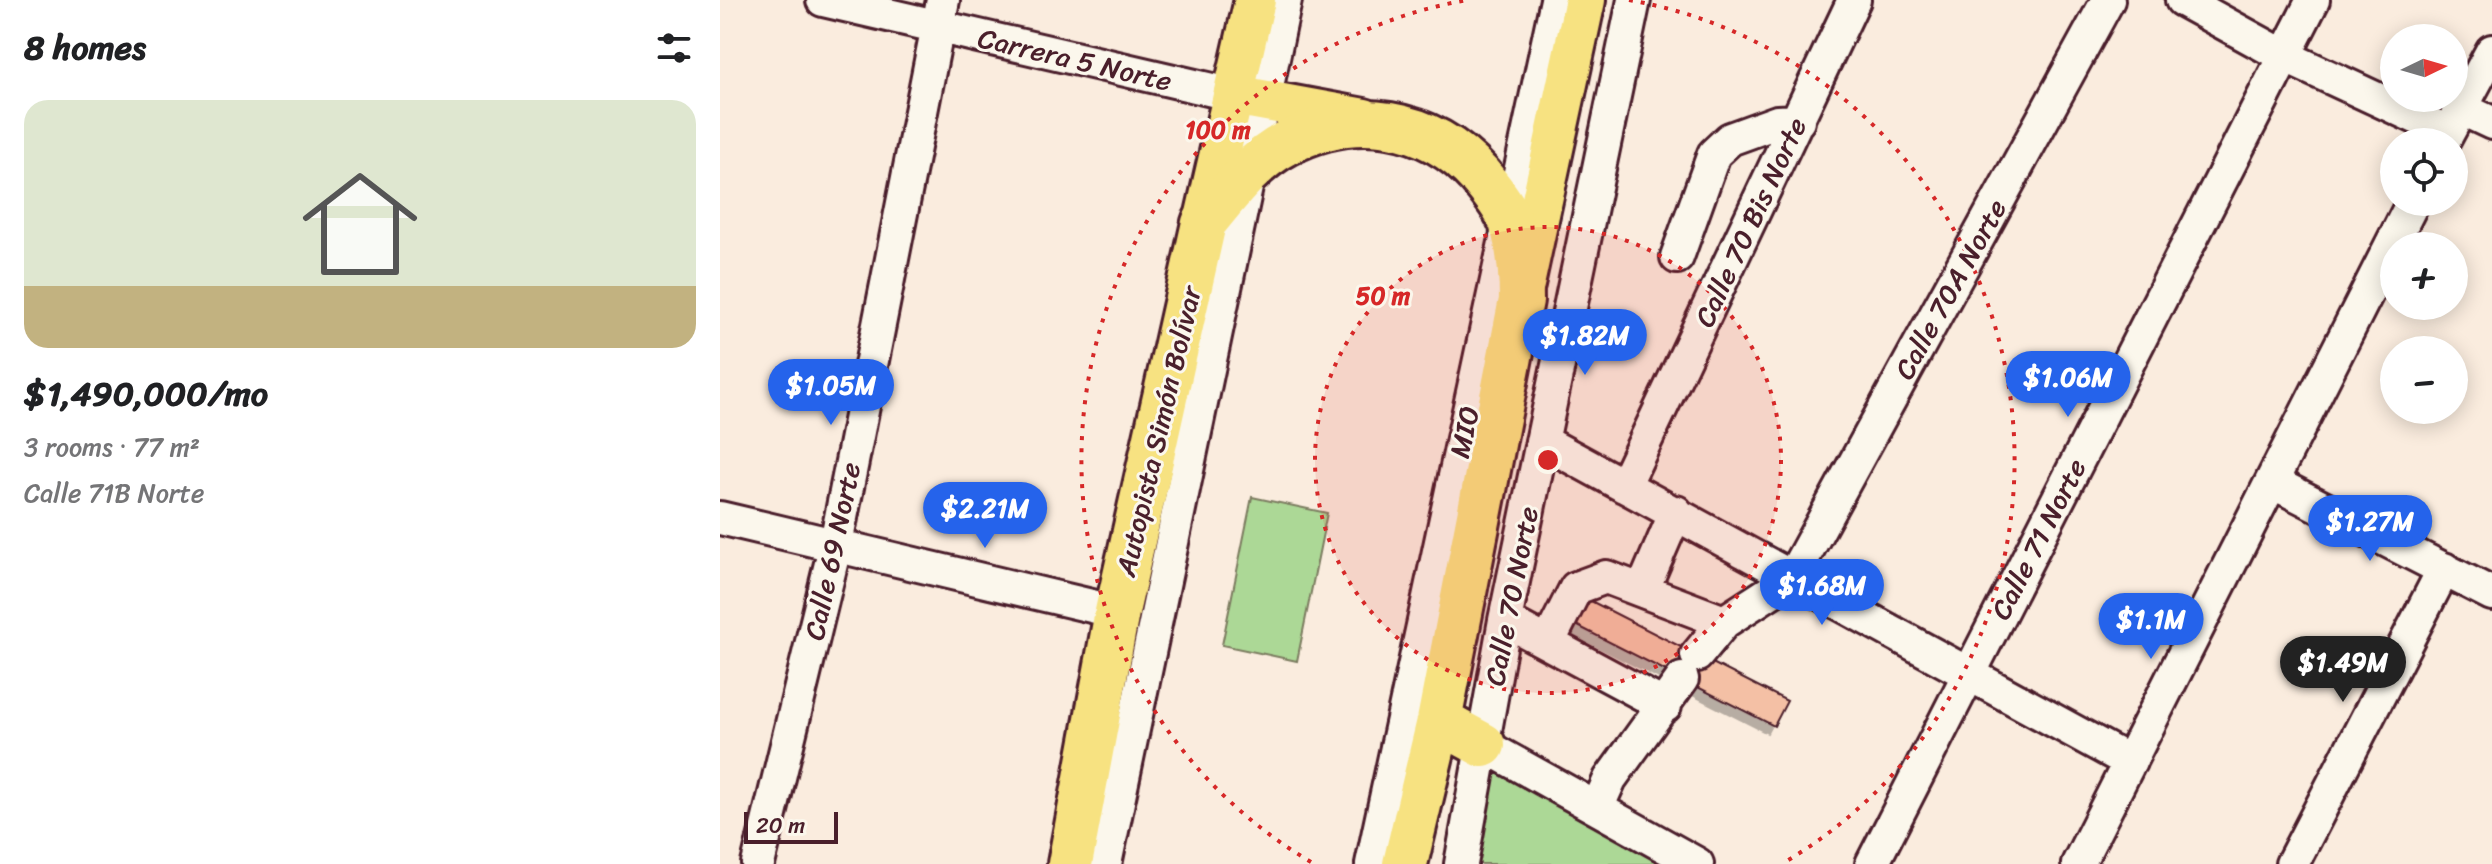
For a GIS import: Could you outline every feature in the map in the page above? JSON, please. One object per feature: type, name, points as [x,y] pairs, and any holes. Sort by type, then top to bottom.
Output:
[{"type":"highway","points":[[1204,223],[1251,169],[1284,144],[1307,134],[1358,122],[1384,123],[1423,133],[1458,155],[1487,184],[1510,219],[1519,257],[1521,300],[1439,721],[1405,864]]},
{"type":"highway","name":"Autopista Simón Bolívar","points":[[1078,861],[1117,612],[1204,223]]},
{"type":"highway","points":[[1439,721],[1483,745]]},
{"type":"main road","name":"Autopista Simón Bolívar","points":[[1204,223],[1249,98],[1255,0]]},
{"type":"main road","points":[[1521,300],[1585,0]]},
{"type":"main road","points":[[1249,98],[1384,123]]},
{"type":"street","name":"Carrera 5 Norte","points":[[823,0],[940,14],[1249,98]]},
{"type":"street","points":[[1078,861],[1251,169],[1249,98],[1285,0]]},
{"type":"street","name":"MIO","points":[[1372,864],[1557,0]]},
{"type":"street","name":"Calle 70 Norte","points":[[1461,864],[1505,620],[1634,0]]},
{"type":"street","name":"Calle 70 Bis Norte","points":[[1624,486],[1854,0]]},
{"type":"street","name":"Calle 70A Norte","points":[[1792,578],[2108,0]]},
{"type":"street","points":[[2182,0],[2284,56],[2450,127],[2492,123]]},
{"type":"street","name":"Calle 71 Norte","points":[[1872,864],[2313,0]]},
{"type":"street","name":"Calle 69 Norte","points":[[758,864],[836,543],[940,14]]},
{"type":"street","points":[[2450,127],[2492,51]]},
{"type":"street","points":[[1677,257],[1714,154],[1730,139],[1777,122],[1798,121]]},
{"type":"street","points":[[2078,864],[2274,483],[2406,216]]},
{"type":"street","points":[[1542,441],[2130,762]]},
{"type":"street","points":[[2274,483],[2492,594]]},
{"type":"street","points":[[1643,589],[1676,512]]},
{"type":"street","points":[[720,518],[1117,612]]},
{"type":"street","points":[[2292,864],[2444,569]]},
{"type":"street","points":[[1548,643],[1576,588],[1585,582],[1606,577],[1724,622]]},
{"type":"street","points":[[1597,808],[1610,779],[1724,622],[1792,578]]},
{"type":"street","points":[[1505,620],[1548,643],[1681,680]]},
{"type":"street","points":[[1483,745],[1697,864]]},
{"type":"green space","points":[[1252,497],[1327,513],[1297,661],[1222,645]]},
{"type":"green space","points":[[1483,745],[1697,864],[1461,864]]},
{"type":"building","points":[[1585,598],[1787,701],[1774,726],[1572,623]]}]
